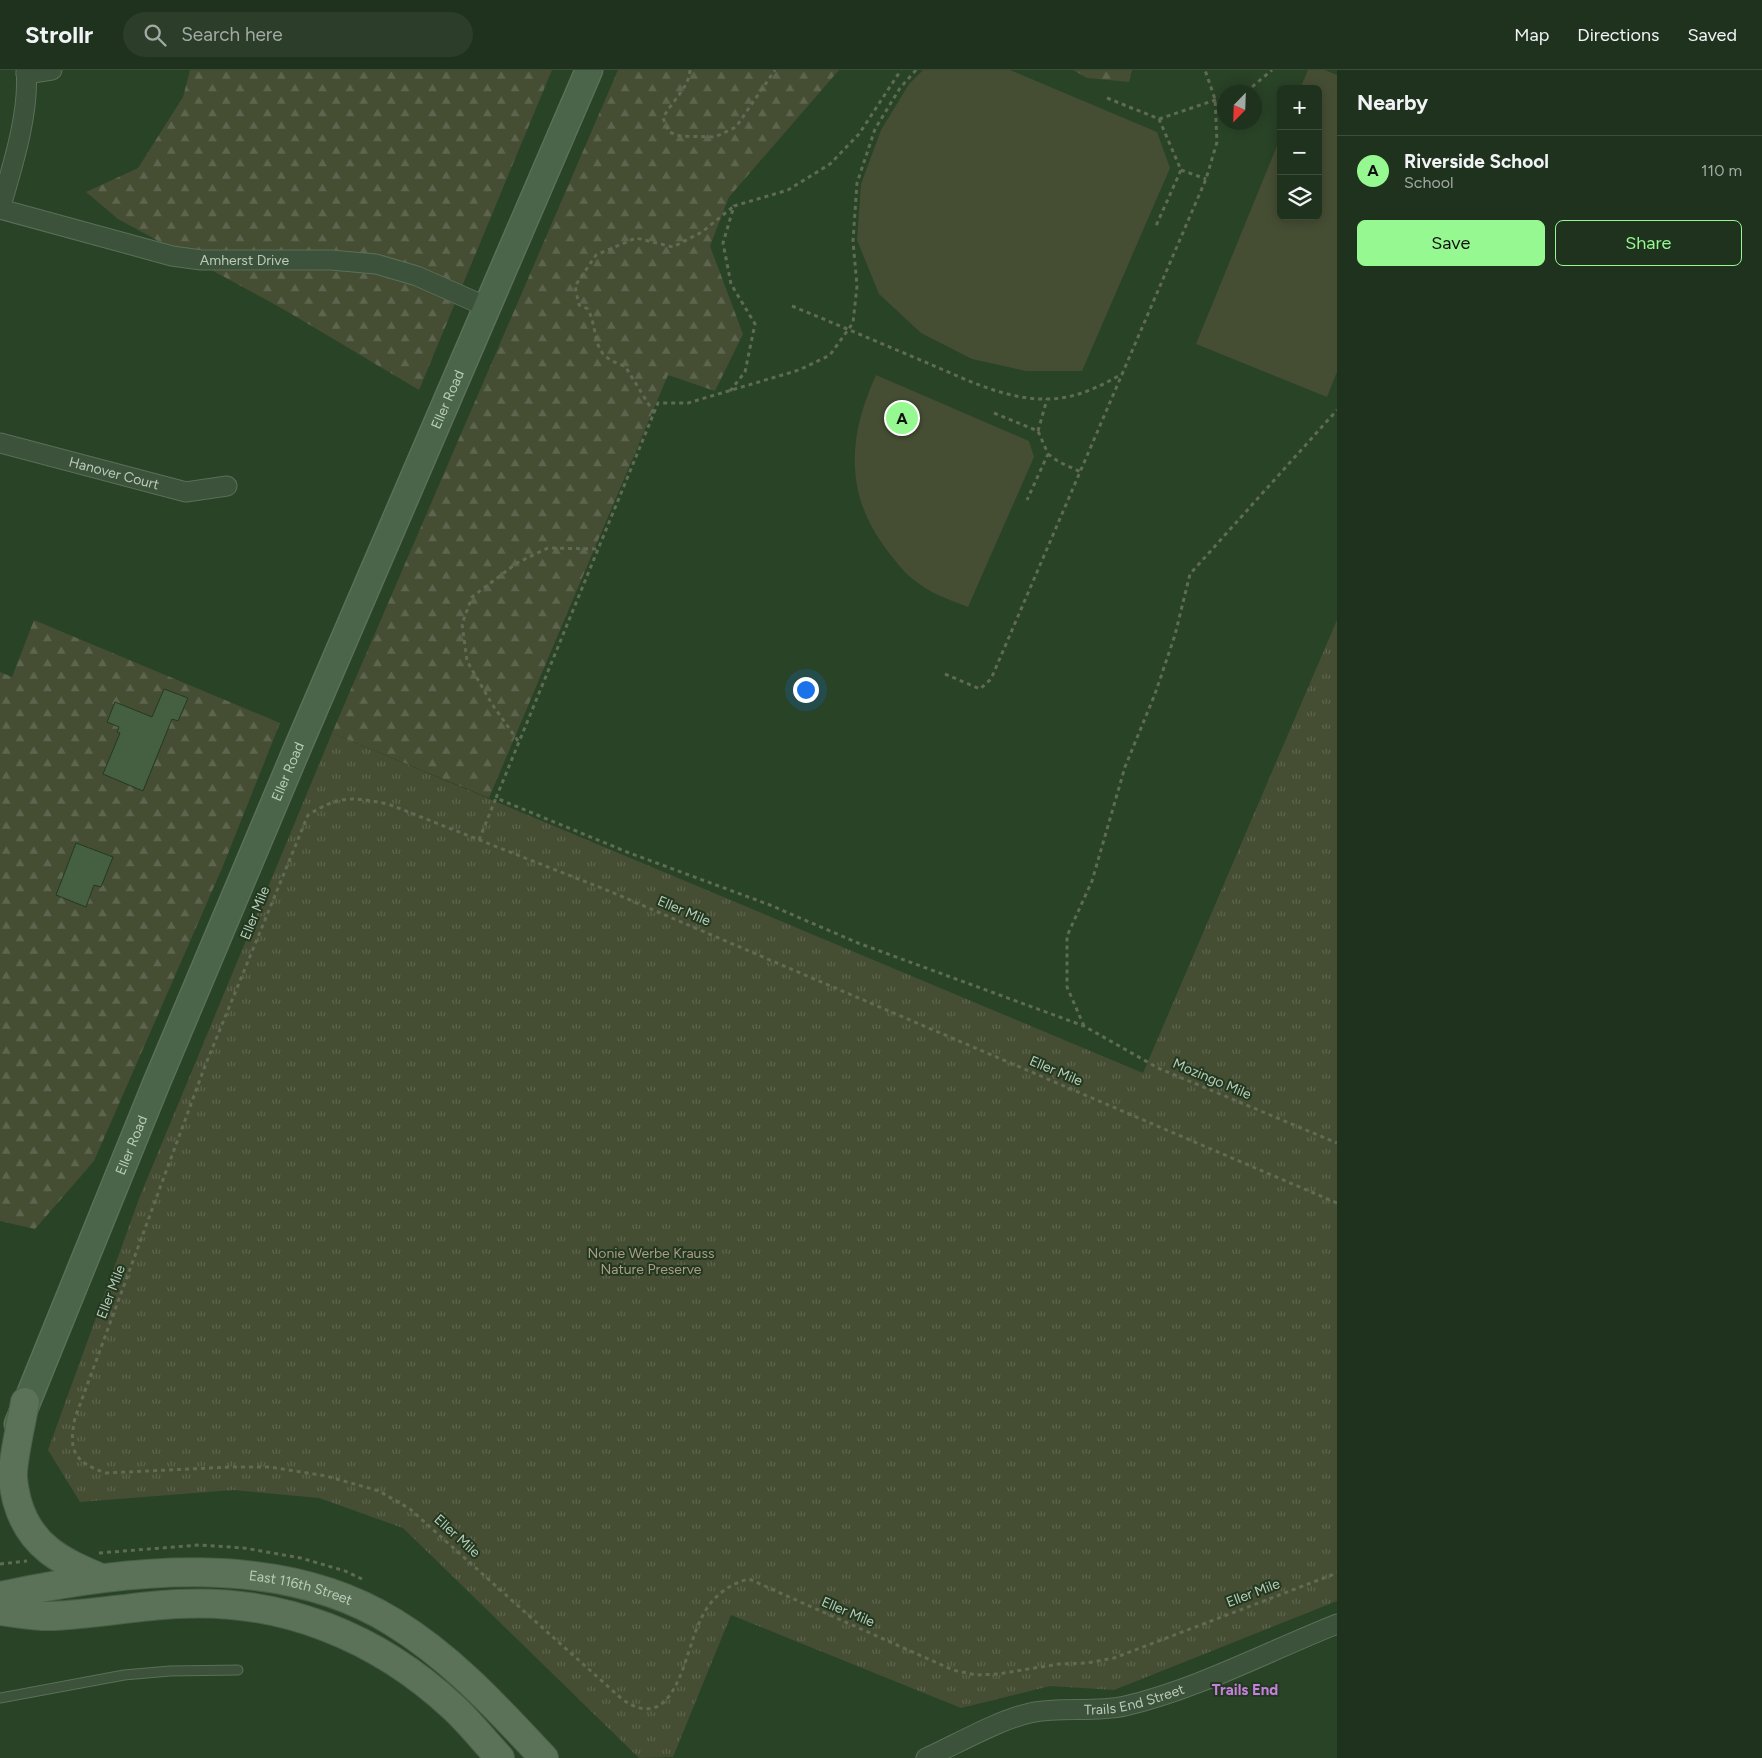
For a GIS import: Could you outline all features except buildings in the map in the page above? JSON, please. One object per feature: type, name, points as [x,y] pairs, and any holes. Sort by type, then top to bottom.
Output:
[{"type":"main road","points":[[25,1402],[12,1473],[15,1495],[23,1519],[36,1540],[57,1557],[103,1579]]},
{"type":"main road","name":"East 116th Street","points":[[0,1596],[48,1586],[103,1579],[199,1571],[227,1572],[285,1580],[362,1605],[392,1621],[455,1667],[544,1758]]},
{"type":"main road","name":"East 116th Street","points":[[0,1611],[51,1616],[177,1604],[210,1603],[284,1612],[318,1622],[372,1647],[427,1685],[454,1708],[500,1758]]},
{"type":"street","points":[[0,209],[18,142],[27,86],[26,72],[52,70]]},
{"type":"street","name":"Eller Road","points":[[0,1477],[25,1402],[297,750],[588,70]]},
{"type":"street","name":"Amherst Drive","points":[[0,209],[172,256],[201,260],[331,260],[376,264],[417,276],[487,307]]},
{"type":"street","name":"Hanover Court","points":[[0,443],[186,492],[227,486]]},
{"type":"street","name":"Trails End Street","points":[[926,1758],[1028,1713],[1053,1709],[1092,1710],[1124,1706],[1159,1695],[1337,1624]]},
{"type":"lane","points":[[0,1698],[124,1676],[170,1671],[238,1670]]},
{"type":"path","points":[[690,70],[690,80],[669,106],[663,118],[668,132],[680,136],[715,137],[736,127],[775,70]]},
{"type":"path","points":[[654,413],[625,366],[609,361],[598,348],[595,325],[588,309],[579,305],[574,286],[596,255],[636,238],[673,247],[702,232],[734,206],[788,190],[830,164],[859,134],[901,70]]},
{"type":"path","points":[[479,840],[658,403],[688,403],[800,370],[830,355],[853,323],[857,286],[853,240],[856,183],[875,129],[900,88],[916,70]]},
{"type":"path","points":[[945,674],[980,688],[991,679],[1081,472],[1206,179],[1216,142],[1214,99],[1206,70]]},
{"type":"path","points":[[1254,85],[1272,70]]},
{"type":"path","points":[[1107,98],[1159,119],[1217,98]]},
{"type":"path","points":[[1159,119],[1181,170],[1206,179]]},
{"type":"path","points":[[1155,228],[1181,170]]},
{"type":"path","points":[[729,391],[745,372],[755,324],[730,284],[723,243],[734,206]]},
{"type":"path","points":[[792,306],[972,382],[1014,396],[1047,400],[1074,396],[1099,387],[1123,374]]},
{"type":"path","points":[[1047,400],[1040,416],[1038,431],[1048,454],[1059,462],[1081,472]]},
{"type":"path","points":[[1084,1026],[1067,986],[1067,936],[1092,881],[1125,767],[1155,694],[1175,635],[1190,574],[1337,410]]},
{"type":"path","points":[[994,413],[1038,431]]},
{"type":"path","points":[[1027,500],[1048,454]]},
{"type":"path","points":[[518,741],[492,704],[466,660],[462,624],[472,597],[517,563],[548,548],[599,549]]},
{"type":"path","name":"Eller Mile","points":[[1337,1203],[608,891],[388,804],[353,797],[326,804],[308,815],[205,1066],[75,1418],[71,1436],[74,1451],[86,1466],[106,1473],[270,1467],[326,1476],[379,1491],[410,1509],[622,1699],[635,1708],[648,1710],[661,1705],[671,1694],[699,1622],[714,1599],[732,1583],[748,1579],[763,1584],[779,1595],[953,1670],[976,1674],[998,1674],[1059,1664],[1087,1663],[1114,1658],[1337,1574]]},
{"type":"path","name":"Mozingo Mile","points":[[496,798],[627,852],[770,905],[858,943],[1084,1026],[1158,1068],[1337,1143]]},
{"type":"path","points":[[0,1564],[32,1560]]},
{"type":"green space","points":[[190,70],[552,70],[419,390],[283,309],[118,219],[86,192],[138,168],[183,97]]},
{"type":"green space","points":[[618,70],[839,70],[729,197],[710,246],[743,334],[715,391],[668,375],[489,798],[332,733]]},
{"type":"green space","points":[[923,70],[1010,70],[1157,132],[1170,168],[1082,371],[1026,371],[972,359],[921,333],[879,294],[857,240],[861,184],[881,130],[909,84]]},
{"type":"green space","points":[[1073,70],[1132,70],[1129,82],[1087,78]]},
{"type":"green space","points":[[1308,70],[1325,70],[1337,75],[1337,372],[1327,397],[1196,344],[1277,146],[1277,220],[1322,220],[1322,85],[1302,85]]},
{"type":"green space","points":[[876,375],[1029,441],[1034,457],[968,607],[920,585],[906,573],[872,528],[863,507],[857,485],[855,464],[856,442],[860,420]]},
{"type":"green space","points":[[34,620],[280,723],[223,866],[94,1161],[35,1229],[0,1221],[0,672],[12,677]]},
{"type":"green space","name":"Nonie Werbe Krauss Nature Preserve","points":[[1337,620],[1337,1601],[1114,1690],[1050,1686],[961,1708],[731,1615],[673,1757],[639,1758],[403,1528],[319,1498],[233,1490],[80,1502],[48,1450],[140,1196],[332,733],[1143,1073]]},
{"type":"place","name":"Riverside School","points":[[902,418]]},
{"type":"district","name":"Trails End","points":[[1245,1690]]}]
